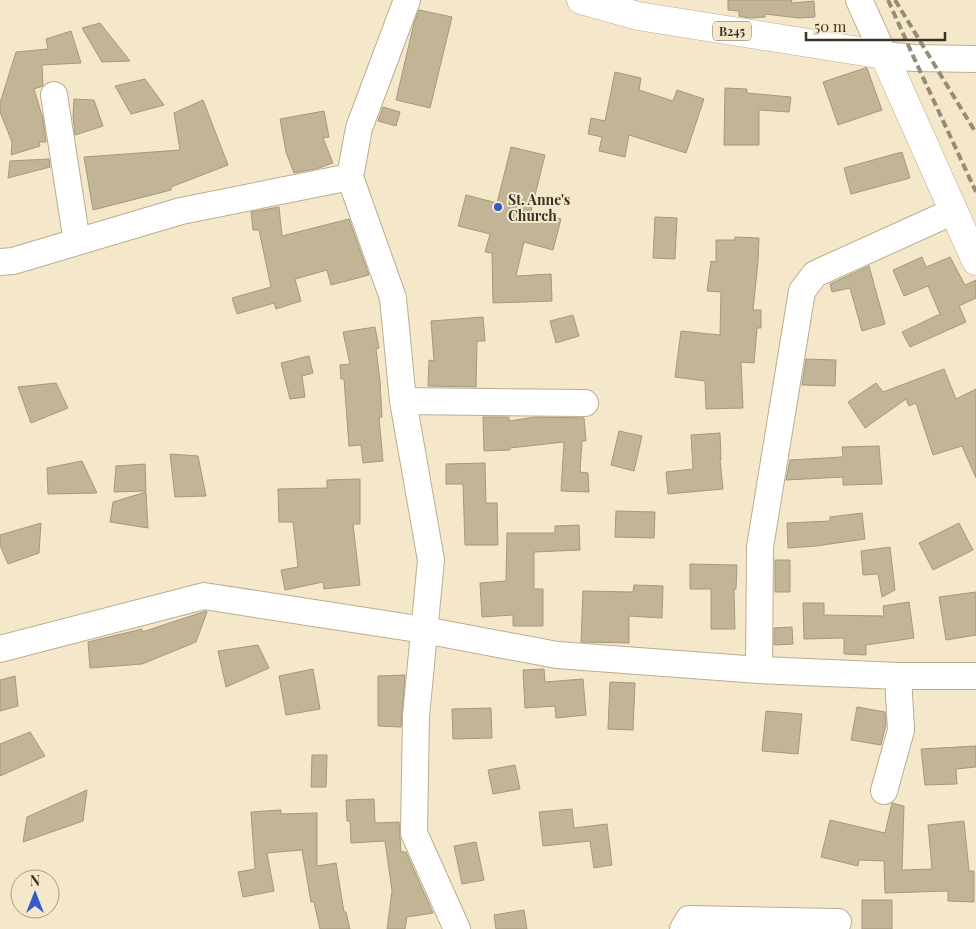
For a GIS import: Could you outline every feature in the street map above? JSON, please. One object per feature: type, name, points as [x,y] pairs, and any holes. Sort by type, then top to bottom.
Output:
[{"type":"main road","name":"B245","points":[[581,0],[638,16],[884,55]]},
{"type":"main road","points":[[884,55],[976,260]]},
{"type":"street","points":[[407,0],[359,128],[350,177],[393,298],[403,401],[431,560],[416,716],[414,833],[457,929]]},
{"type":"street","points":[[860,0],[884,55],[914,58],[976,59]]},
{"type":"street","points":[[54,95],[77,242]]},
{"type":"street","points":[[0,262],[13,261],[181,211],[350,177]]},
{"type":"street","points":[[759,670],[760,547],[802,290],[815,274],[954,211]]},
{"type":"street","points":[[403,401],[585,403]]},
{"type":"street","points":[[0,648],[204,596],[424,630],[557,656],[759,670],[898,676],[976,676]]},
{"type":"street","points":[[884,791],[901,730],[898,676]]},
{"type":"street","points":[[683,929],[689,919],[838,922]]},
{"type":"building","points":[[728,0],[792,0],[791,3],[814,1],[815,17],[799,18],[765,14],[765,17],[750,18],[739,16],[739,11],[728,10]]},
{"type":"building","points":[[419,10],[452,17],[430,108],[396,100],[414,23]]},
{"type":"building","points":[[100,23],[130,61],[102,62],[82,28]]},
{"type":"building","points":[[71,31],[81,63],[42,65],[43,86],[34,89],[43,119],[46,142],[39,142],[40,146],[11,155],[12,142],[0,112],[0,103],[16,52],[48,49],[46,39]]},
{"type":"building","points":[[867,68],[882,110],[838,125],[823,82]]},
{"type":"building","points":[[615,72],[641,78],[639,90],[673,101],[677,90],[704,99],[686,153],[629,135],[625,157],[599,151],[602,137],[588,134],[591,118],[605,121]]},
{"type":"building","points":[[145,79],[164,105],[131,114],[115,86]]},
{"type":"building","points":[[725,88],[747,89],[747,93],[791,97],[789,112],[759,110],[759,145],[724,145]]},
{"type":"building","points":[[74,99],[94,100],[103,126],[75,135]]},
{"type":"building","points":[[203,100],[228,165],[171,187],[171,190],[93,210],[84,157],[180,150],[174,113]]},
{"type":"building","points":[[383,107],[400,112],[396,126],[378,121]]},
{"type":"building","points":[[324,111],[329,137],[323,138],[333,163],[294,173],[286,152],[280,119]]},
{"type":"building","name":"St. Anne's Church","points":[[511,147],[545,155],[531,211],[561,219],[553,250],[524,242],[516,276],[551,274],[552,301],[493,303],[492,253],[485,252],[490,234],[458,226],[466,195],[497,203]]},
{"type":"building","points":[[902,152],[910,178],[851,194],[844,168]]},
{"type":"building","points":[[49,159],[50,167],[8,178],[10,161]]},
{"type":"building","points":[[279,207],[282,236],[349,219],[369,275],[331,285],[327,270],[295,279],[301,301],[276,309],[274,303],[237,314],[232,298],[271,287],[259,230],[253,230],[251,212]]},
{"type":"building","points":[[655,217],[677,218],[675,259],[653,258]]},
{"type":"building","points":[[735,237],[759,238],[753,310],[761,310],[761,328],[757,328],[754,363],[741,362],[743,408],[706,409],[705,381],[675,377],[681,331],[720,335],[721,292],[707,291],[711,261],[716,262],[716,240],[735,240]]},
{"type":"building","points":[[922,257],[926,267],[950,257],[965,285],[976,280],[976,298],[959,306],[966,322],[910,347],[902,332],[940,314],[928,286],[904,296],[893,270]]},
{"type":"building","points":[[869,266],[885,324],[862,331],[850,288],[832,292],[830,284]]},
{"type":"building","points":[[573,315],[579,336],[556,343],[550,321]]},
{"type":"building","points":[[483,317],[485,341],[477,341],[476,387],[428,386],[429,360],[434,361],[431,321]]},
{"type":"building","points":[[375,327],[379,348],[376,349],[380,381],[382,417],[379,418],[383,461],[363,463],[361,445],[349,446],[344,379],[341,379],[340,365],[350,364],[343,332]]},
{"type":"building","points":[[309,356],[313,373],[302,376],[305,397],[290,399],[281,363]]},
{"type":"building","points":[[806,359],[836,360],[835,386],[802,385]]},
{"type":"building","points":[[944,369],[956,399],[976,389],[976,478],[962,446],[933,455],[916,403],[909,406],[906,399],[865,428],[848,402],[876,383],[883,392]]},
{"type":"building","points":[[56,383],[68,408],[31,423],[18,387]]},
{"type":"building","points":[[483,417],[509,417],[509,421],[536,417],[584,418],[586,441],[582,441],[580,472],[588,473],[589,492],[561,491],[564,442],[510,448],[510,450],[484,451]]},
{"type":"building","points":[[619,431],[642,436],[634,471],[611,465]]},
{"type":"building","points":[[720,433],[723,489],[668,494],[666,472],[693,469],[691,435]]},
{"type":"building","points":[[879,446],[882,484],[843,485],[843,477],[786,480],[790,460],[843,457],[842,447]]},
{"type":"building","points":[[170,454],[198,456],[206,496],[175,497]]},
{"type":"building","points":[[82,461],[97,493],[48,494],[47,468]]},
{"type":"building","points":[[485,463],[486,503],[497,503],[498,545],[465,545],[463,484],[446,484],[446,464]]},
{"type":"building","points":[[145,464],[146,491],[114,492],[116,466]]},
{"type":"building","points":[[360,479],[360,524],[353,524],[360,585],[324,589],[323,582],[285,590],[281,570],[298,567],[293,522],[279,522],[278,489],[327,488],[327,480]]},
{"type":"building","points":[[146,492],[148,528],[110,522],[113,502]]},
{"type":"building","points":[[616,511],[655,512],[654,538],[615,537]]},
{"type":"building","points":[[862,513],[865,539],[788,548],[787,523],[830,521],[830,517]]},
{"type":"building","points":[[41,523],[39,553],[8,564],[0,545],[0,535]]},
{"type":"building","points":[[959,523],[973,550],[933,570],[919,543]]},
{"type":"building","points":[[579,525],[580,550],[534,552],[534,589],[543,589],[543,626],[513,626],[513,615],[482,617],[480,583],[506,581],[507,533],[555,533],[555,526]]},
{"type":"building","points":[[890,547],[895,590],[882,597],[878,574],[863,575],[861,551]]},
{"type":"building","points":[[775,560],[790,560],[790,592],[775,592]]},
{"type":"building","points":[[690,564],[737,565],[736,589],[734,589],[735,629],[711,629],[711,589],[690,589]]},
{"type":"building","points":[[634,585],[663,586],[662,618],[629,616],[629,643],[581,642],[583,591],[633,592]]},
{"type":"building","points":[[976,592],[976,635],[946,640],[939,597]]},
{"type":"building","points":[[909,602],[914,638],[866,645],[866,655],[844,654],[844,638],[804,639],[803,603],[824,603],[824,615],[884,616],[883,606]]},
{"type":"building","points":[[206,611],[196,642],[142,664],[90,668],[88,642],[142,629],[142,632]]},
{"type":"building","points":[[792,627],[793,644],[774,645],[774,628]]},
{"type":"building","points":[[258,645],[269,668],[226,687],[218,651]]},
{"type":"building","points":[[313,669],[320,709],[286,715],[279,676]]},
{"type":"building","points":[[544,669],[545,682],[583,679],[586,715],[556,718],[555,706],[525,708],[523,670]]},
{"type":"building","points":[[405,675],[401,727],[378,726],[378,676]]},
{"type":"building","points":[[15,676],[18,706],[0,711],[0,680]]},
{"type":"building","points":[[610,682],[635,683],[633,730],[608,729]]},
{"type":"building","points":[[857,707],[885,712],[886,724],[881,745],[851,740]]},
{"type":"building","points":[[491,708],[492,738],[453,739],[452,709]]},
{"type":"building","points":[[766,711],[802,714],[798,754],[762,751]]},
{"type":"building","points":[[30,732],[45,756],[0,776],[0,744]]},
{"type":"building","points":[[976,746],[976,767],[956,769],[957,784],[925,785],[921,749]]},
{"type":"building","points":[[312,755],[327,755],[326,787],[311,787]]},
{"type":"building","points":[[515,765],[520,789],[493,794],[488,770]]},
{"type":"building","points":[[87,790],[83,821],[23,842],[27,817]]},
{"type":"building","points":[[374,799],[375,823],[399,822],[401,852],[406,852],[433,913],[407,917],[405,929],[387,929],[392,891],[385,841],[351,843],[350,821],[347,821],[346,800]]},
{"type":"building","points":[[892,803],[904,806],[902,870],[932,869],[928,825],[964,821],[969,871],[974,871],[974,902],[948,901],[948,891],[885,893],[884,861],[859,860],[858,866],[821,857],[830,820],[885,833]]},
{"type":"building","points":[[572,809],[574,828],[607,824],[612,865],[594,868],[590,841],[543,846],[539,812]]},
{"type":"building","points":[[281,810],[281,814],[317,813],[317,866],[336,863],[344,912],[346,912],[350,929],[320,929],[314,902],[311,902],[302,850],[267,853],[274,891],[243,897],[238,872],[255,869],[251,812]]},
{"type":"building","points":[[476,842],[484,880],[462,884],[454,846]]},
{"type":"building","points":[[862,900],[892,900],[892,929],[862,929]]},
{"type":"building","points":[[524,910],[527,929],[496,929],[494,915]]},
{"type":"railway","points":[[888,0],[976,192]]},
{"type":"railway","points":[[895,0],[976,133]]},
{"type":"place","name":"St. Anne's Church","points":[[498,207]]}]
